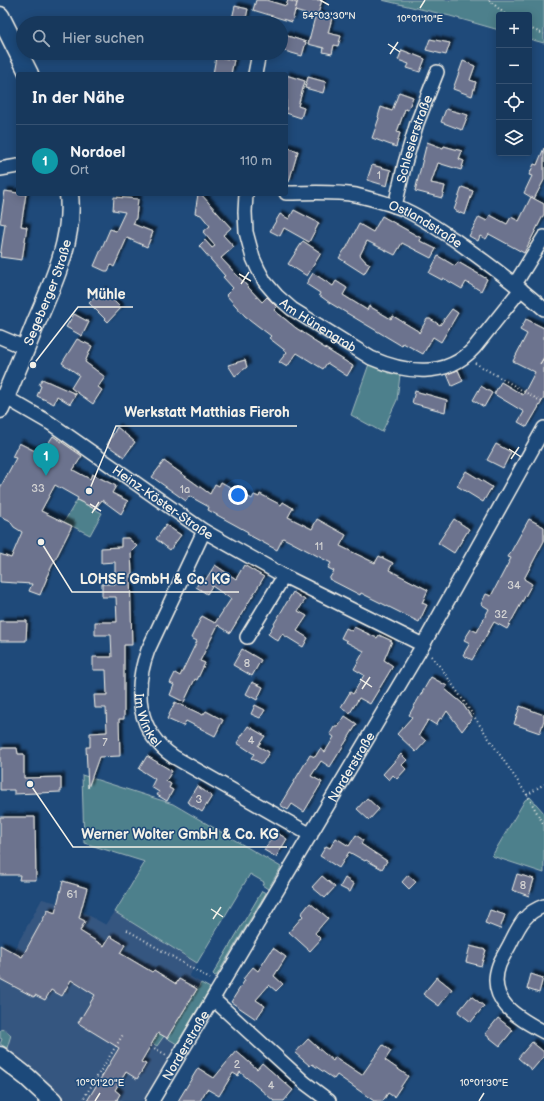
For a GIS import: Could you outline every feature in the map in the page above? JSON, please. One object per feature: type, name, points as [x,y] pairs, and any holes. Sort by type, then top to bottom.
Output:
[{"type":"main road","points":[[0,16],[16,48]]},
{"type":"main road","points":[[22,60],[28,72]]},
{"type":"main road","name":"Segeberger Straße","points":[[2,403],[54,281],[62,257],[68,225],[69,196]]},
{"type":"main road","points":[[0,1056],[27,1076],[53,1101]]},
{"type":"street","points":[[255,72],[258,60]]},
{"type":"street","name":"Schlesierstraße","points":[[395,206],[405,163],[417,123],[437,72]]},
{"type":"street","points":[[0,169],[16,166]]},
{"type":"street","name":"Ostlandstraße","points":[[288,193],[326,192],[354,195],[395,206],[432,226],[518,287],[544,309]]},
{"type":"street","name":"Am Hünengrab","points":[[246,196],[246,232],[253,258],[265,282],[277,296],[292,309],[371,358],[396,368],[432,370],[443,367],[465,357],[474,348],[518,287],[544,237]]},
{"type":"street","points":[[0,337],[26,348]]},
{"type":"street","name":"Heinz-Köster-Straße","points":[[2,403],[50,423],[204,532],[284,576],[423,645]]},
{"type":"street","name":"Norderstraße","points":[[152,1101],[423,645],[544,428]]},
{"type":"street","name":"Im Winkel","points":[[204,532],[148,650],[142,667],[140,696],[143,716],[156,742],[164,750],[311,835]]},
{"type":"street","points":[[247,636],[284,576]]},
{"type":"street","points":[[544,906],[531,912],[520,923],[499,965],[497,975],[498,993],[510,1011],[544,1032]]},
{"type":"street","points":[[213,999],[305,1084],[329,1101]]},
{"type":"path","points":[[489,0],[503,12]]},
{"type":"path","points":[[532,29],[544,34]]},
{"type":"path","points":[[465,357],[544,403]]},
{"type":"path","points":[[423,645],[442,669],[527,795],[544,825]]},
{"type":"path","points":[[527,795],[544,784]]},
{"type":"path","points":[[127,930],[211,980]]},
{"type":"path","points":[[82,1101],[124,1033]]},
{"type":"path","points":[[151,1046],[169,1057]]},
{"type":"path","points":[[117,1099],[121,1101]]},
{"type":"shaded area","points":[[42,899],[74,907],[106,925],[115,912],[197,963],[189,976],[210,988],[143,1101],[66,1101],[42,1076],[0,1044],[0,968],[13,952]]},
{"type":"green space","points":[[382,0],[544,0],[544,43],[532,40],[532,12],[496,12],[496,29],[450,16]]},
{"type":"green space","points":[[369,364],[389,373],[400,375],[397,400],[382,432],[351,415]]},
{"type":"green space","points":[[77,500],[102,513],[90,535],[64,522]]},
{"type":"green space","points":[[82,775],[173,804],[281,867],[268,889],[262,885],[264,882],[250,874],[197,963],[115,912],[145,862],[84,843]]},
{"type":"green space","points":[[530,797],[544,813],[544,873],[492,856],[525,800]]},
{"type":"green space","points":[[262,891],[266,893],[215,976],[213,974]]},
{"type":"green space","points":[[201,983],[210,988],[177,1044],[167,1038]]},
{"type":"green space","points":[[130,1016],[164,1036],[157,1046],[124,1026]]},
{"type":"green space","points":[[4,1029],[11,1035],[7,1048],[0,1044],[2,1039],[0,1038],[0,1030]]},
{"type":"building","points":[[256,0],[266,0],[286,6],[288,0],[297,3],[292,22],[288,21],[288,16],[272,16],[253,10]]},
{"type":"building","points":[[298,0],[322,0],[318,14],[332,18],[328,33],[341,36],[338,46],[334,45],[332,54],[323,52],[324,48],[308,44],[315,17],[295,11]]},
{"type":"building","points":[[235,6],[248,9],[246,16],[233,16]]},
{"type":"building","points":[[288,36],[306,42],[302,56],[288,52]]},
{"type":"building","points":[[430,39],[450,43],[446,55],[426,50]]},
{"type":"building","points":[[402,50],[425,59],[420,72],[407,68],[409,64],[398,60]]},
{"type":"building","points":[[215,60],[234,60],[231,72],[213,72]]},
{"type":"building","points":[[463,61],[475,66],[470,80],[476,82],[472,96],[453,89]]},
{"type":"building","points":[[288,76],[305,81],[298,106],[304,108],[301,118],[288,114]]},
{"type":"building","points":[[308,77],[326,82],[323,93],[305,88]]},
{"type":"building","points":[[399,92],[413,97],[408,110],[405,109],[397,132],[400,133],[396,147],[372,138],[381,107],[392,111]]},
{"type":"building","points":[[446,109],[468,115],[462,130],[441,122]]},
{"type":"building","points":[[427,142],[443,148],[444,146],[462,151],[459,159],[464,161],[461,170],[438,163],[431,183],[445,186],[442,198],[415,191]]},
{"type":"building","points":[[288,148],[298,151],[288,182]]},
{"type":"building","points":[[544,148],[544,180],[534,199],[524,193],[532,176],[529,175],[534,164],[537,165]]},
{"type":"building","points":[[372,165],[391,170],[387,186],[367,180]]},
{"type":"building","points":[[462,187],[473,191],[465,215],[454,210]]},
{"type":"building","points":[[5,191],[16,193],[16,196],[26,196],[21,226],[27,227],[22,260],[0,257],[5,224],[0,223]]},
{"type":"building","points":[[198,196],[203,196],[231,228],[223,235],[234,247],[221,258],[262,302],[267,297],[277,307],[274,310],[296,328],[353,366],[347,376],[327,363],[323,369],[297,353],[287,367],[279,362],[287,352],[269,338],[271,336],[245,316],[226,295],[233,288],[223,277],[225,276],[199,246],[205,240],[212,248],[215,246],[203,232],[210,226],[201,215],[195,213]]},
{"type":"building","points":[[114,197],[138,199],[136,218],[133,224],[153,232],[147,247],[127,238],[114,267],[111,265],[108,271],[105,271],[94,266],[110,229],[116,231],[125,212],[113,210]]},
{"type":"building","points":[[531,197],[544,204],[544,214],[524,253],[489,234],[486,239],[480,236],[478,241],[469,236],[479,217],[487,221],[490,215],[507,224],[511,217],[519,221]]},
{"type":"building","points":[[294,210],[319,223],[309,242],[284,228],[280,236],[270,231],[280,214],[289,219]]},
{"type":"building","points":[[382,216],[421,238],[420,241],[436,249],[431,258],[402,243],[395,255],[367,241],[360,255],[370,264],[364,274],[339,258],[346,249],[359,224],[373,232]]},
{"type":"building","points":[[303,241],[321,253],[307,276],[288,264]]},
{"type":"building","points":[[438,256],[455,266],[458,262],[487,279],[481,291],[466,282],[462,289],[443,278],[442,280],[429,273]]},
{"type":"building","points":[[313,273],[333,286],[336,281],[347,288],[343,295],[367,310],[369,306],[391,319],[393,316],[419,333],[427,319],[430,319],[440,325],[452,309],[458,313],[441,342],[433,337],[423,354],[403,343],[402,346],[319,295],[320,293],[306,284]]},
{"type":"building","points":[[103,290],[121,308],[108,322],[89,303]]},
{"type":"building","points":[[74,314],[89,322],[82,336],[66,327]]},
{"type":"building","points":[[526,319],[544,328],[544,357],[540,364],[544,358],[544,398],[527,427],[518,422],[524,412],[494,394],[501,382],[523,395],[535,372],[513,361],[527,334],[520,330]]},
{"type":"building","points":[[77,339],[92,346],[85,362],[105,377],[98,387],[102,390],[93,404],[71,388],[79,375],[62,363]]},
{"type":"building","points":[[245,360],[247,367],[235,376],[228,365]]},
{"type":"building","points":[[458,370],[463,381],[452,386],[447,374]]},
{"type":"building","points":[[42,379],[76,394],[70,404],[57,396],[54,404],[37,396]]},
{"type":"building","points":[[481,386],[492,393],[484,407],[473,400]]},
{"type":"building","points":[[415,391],[447,400],[445,412],[412,403]]},
{"type":"building","points":[[117,427],[135,442],[124,457],[107,445]]},
{"type":"building","points":[[53,436],[82,456],[73,470],[90,479],[92,474],[116,486],[112,493],[128,501],[121,514],[102,500],[95,509],[77,500],[78,498],[55,485],[41,511],[72,526],[46,578],[40,595],[29,591],[32,584],[0,582],[0,554],[11,558],[22,532],[14,527],[9,520],[0,516],[0,488],[16,458],[12,457],[19,443],[41,454]]},
{"type":"building","points":[[496,444],[511,452],[503,468],[487,460]]},
{"type":"building","points":[[164,461],[210,494],[215,484],[219,486],[221,482],[252,499],[254,495],[259,497],[260,494],[281,505],[283,502],[293,508],[288,517],[312,529],[317,519],[346,535],[340,546],[375,563],[379,556],[393,563],[389,570],[428,590],[422,603],[427,605],[419,622],[329,579],[334,571],[328,568],[331,563],[289,541],[283,538],[277,550],[247,534],[248,532],[208,510],[209,507],[189,496],[186,501],[152,477]]},
{"type":"building","points":[[466,471],[492,487],[483,502],[457,486]]},
{"type":"building","points":[[454,519],[469,529],[454,553],[438,543]]},
{"type":"building","points":[[529,519],[544,527],[544,541],[524,579],[532,584],[507,629],[494,622],[472,660],[463,655],[470,643],[464,640],[471,629],[477,632],[489,609],[481,604],[486,594],[491,596],[511,558],[508,557]]},
{"type":"building","points":[[166,525],[181,535],[170,550],[156,539]]},
{"type":"building","points":[[121,538],[128,538],[137,546],[131,552],[132,574],[130,574],[132,645],[124,645],[124,719],[119,719],[120,756],[99,757],[88,788],[86,747],[90,747],[90,733],[107,732],[106,708],[95,708],[94,695],[107,695],[106,670],[93,670],[93,657],[112,657],[111,635],[95,635],[95,622],[117,622],[116,597],[102,597],[102,584],[115,584],[115,562],[101,563],[101,548],[121,547]]},
{"type":"building","points":[[215,565],[236,579],[244,565],[264,577],[230,633],[218,625],[200,661],[205,663],[197,680],[195,679],[184,702],[170,695],[174,685],[170,683],[175,673],[180,676],[197,641],[191,638],[202,616],[215,623],[231,599],[212,586],[207,594],[196,587],[201,579],[204,582]]},
{"type":"building","points":[[293,592],[305,600],[298,611],[307,616],[297,631],[308,638],[303,647],[282,634],[278,641],[268,634]]},
{"type":"building","points":[[0,621],[27,621],[26,641],[0,641]]},
{"type":"building","points":[[354,627],[377,638],[379,635],[392,641],[384,660],[393,666],[370,704],[359,698],[350,713],[341,707],[350,692],[353,694],[364,675],[354,669],[364,651],[341,638],[346,628],[352,631]]},
{"type":"building","points":[[242,649],[261,660],[252,676],[233,665]]},
{"type":"building","points":[[431,677],[447,686],[445,689],[462,703],[472,718],[462,731],[447,711],[436,725],[428,720],[419,735],[426,741],[416,752],[397,734],[412,717],[409,715]]},
{"type":"building","points":[[252,682],[263,687],[257,700],[246,694]]},
{"type":"building","points":[[175,702],[203,715],[206,711],[223,720],[215,736],[186,721],[183,726],[167,719]]},
{"type":"building","points":[[255,705],[265,710],[260,718],[251,714]]},
{"type":"building","points":[[520,706],[544,715],[540,733],[514,724]]},
{"type":"building","points":[[345,716],[357,724],[330,767],[321,761],[311,776],[322,782],[304,812],[292,804],[288,810],[280,805],[310,755],[315,757],[320,749],[325,752],[334,737],[330,734],[334,727],[338,727]]},
{"type":"building","points":[[248,726],[265,736],[258,746],[269,752],[262,764],[251,758],[254,754],[237,743]]},
{"type":"building","points":[[0,748],[17,748],[18,754],[24,754],[24,778],[61,777],[61,792],[14,794],[14,790],[0,790]]},
{"type":"building","points":[[401,754],[407,760],[402,765],[406,769],[397,779],[393,775],[389,780],[383,774]]},
{"type":"building","points":[[147,756],[172,771],[166,781],[171,784],[169,788],[173,790],[167,801],[157,795],[159,792],[151,787],[155,779],[139,769]]},
{"type":"building","points":[[197,786],[212,796],[202,812],[187,802]]},
{"type":"building","points":[[367,798],[379,809],[369,820],[357,809]]},
{"type":"building","points":[[0,817],[35,817],[36,880],[19,880],[20,875],[0,875]]},
{"type":"building","points":[[276,832],[287,839],[276,857],[264,850]]},
{"type":"building","points":[[356,835],[363,840],[361,844],[387,861],[382,869],[349,852],[339,868],[320,856],[326,846],[330,848],[336,838],[349,846]]},
{"type":"building","points":[[517,874],[534,879],[529,896],[512,890]]},
{"type":"building","points":[[408,875],[416,882],[409,889],[402,882]]},
{"type":"building","points":[[322,876],[335,887],[325,898],[312,887]]},
{"type":"building","points":[[345,878],[354,884],[350,892],[340,887]]},
{"type":"building","points":[[63,881],[87,888],[79,918],[85,921],[80,931],[104,946],[110,936],[125,945],[120,953],[152,972],[154,970],[176,984],[179,979],[197,989],[167,1038],[158,1033],[141,1062],[146,1064],[137,1079],[126,1072],[115,1090],[120,1094],[116,1101],[87,1101],[119,1048],[78,1023],[95,995],[71,980],[62,996],[51,990],[45,1000],[35,995],[34,997],[0,979],[0,945],[22,957],[48,910],[55,913]]},
{"type":"building","points":[[310,903],[328,918],[315,933],[321,939],[310,951],[289,932],[303,916],[301,914]]},
{"type":"building","points":[[490,910],[505,915],[500,929],[485,923]]},
{"type":"building","points":[[470,946],[486,950],[481,966],[466,962]]},
{"type":"building","points":[[273,948],[286,957],[274,976],[283,984],[276,991],[269,985],[256,1000],[265,1006],[256,1019],[231,1002],[245,980],[243,979],[253,967],[258,971]]},
{"type":"building","points":[[531,974],[543,978],[539,993],[527,989]]},
{"type":"building","points":[[437,977],[452,989],[439,1006],[423,994]]},
{"type":"building","points":[[471,996],[484,1006],[471,1022],[458,1012]]},
{"type":"building","points":[[498,1018],[513,1030],[500,1046],[485,1034]]},
{"type":"building","points":[[308,1039],[333,1061],[335,1057],[362,1075],[383,1045],[391,1051],[385,1060],[408,1076],[394,1097],[388,1093],[383,1101],[374,1101],[337,1075],[334,1079],[312,1064],[310,1066],[295,1053]]},
{"type":"building","points":[[532,1042],[544,1052],[544,1056],[532,1070],[518,1058]]},
{"type":"building","points":[[236,1051],[257,1069],[262,1063],[293,1090],[284,1101],[274,1101],[240,1072],[238,1076],[233,1073],[219,1096],[207,1089],[200,1101],[178,1101],[198,1068],[214,1078]]},
{"type":"place","name":"Mühle","points":[[33,365]]},
{"type":"place","name":"Nordoel","points":[[46,476]]},
{"type":"place","name":"Werkstatt Matthias Fieroh","points":[[89,491]]},
{"type":"place","name":"LOHSE GmbH & Co. KG","points":[[41,542]]},
{"type":"place","name":"Werner Wolter GmbH & Co. KG","points":[[30,784]]}]
